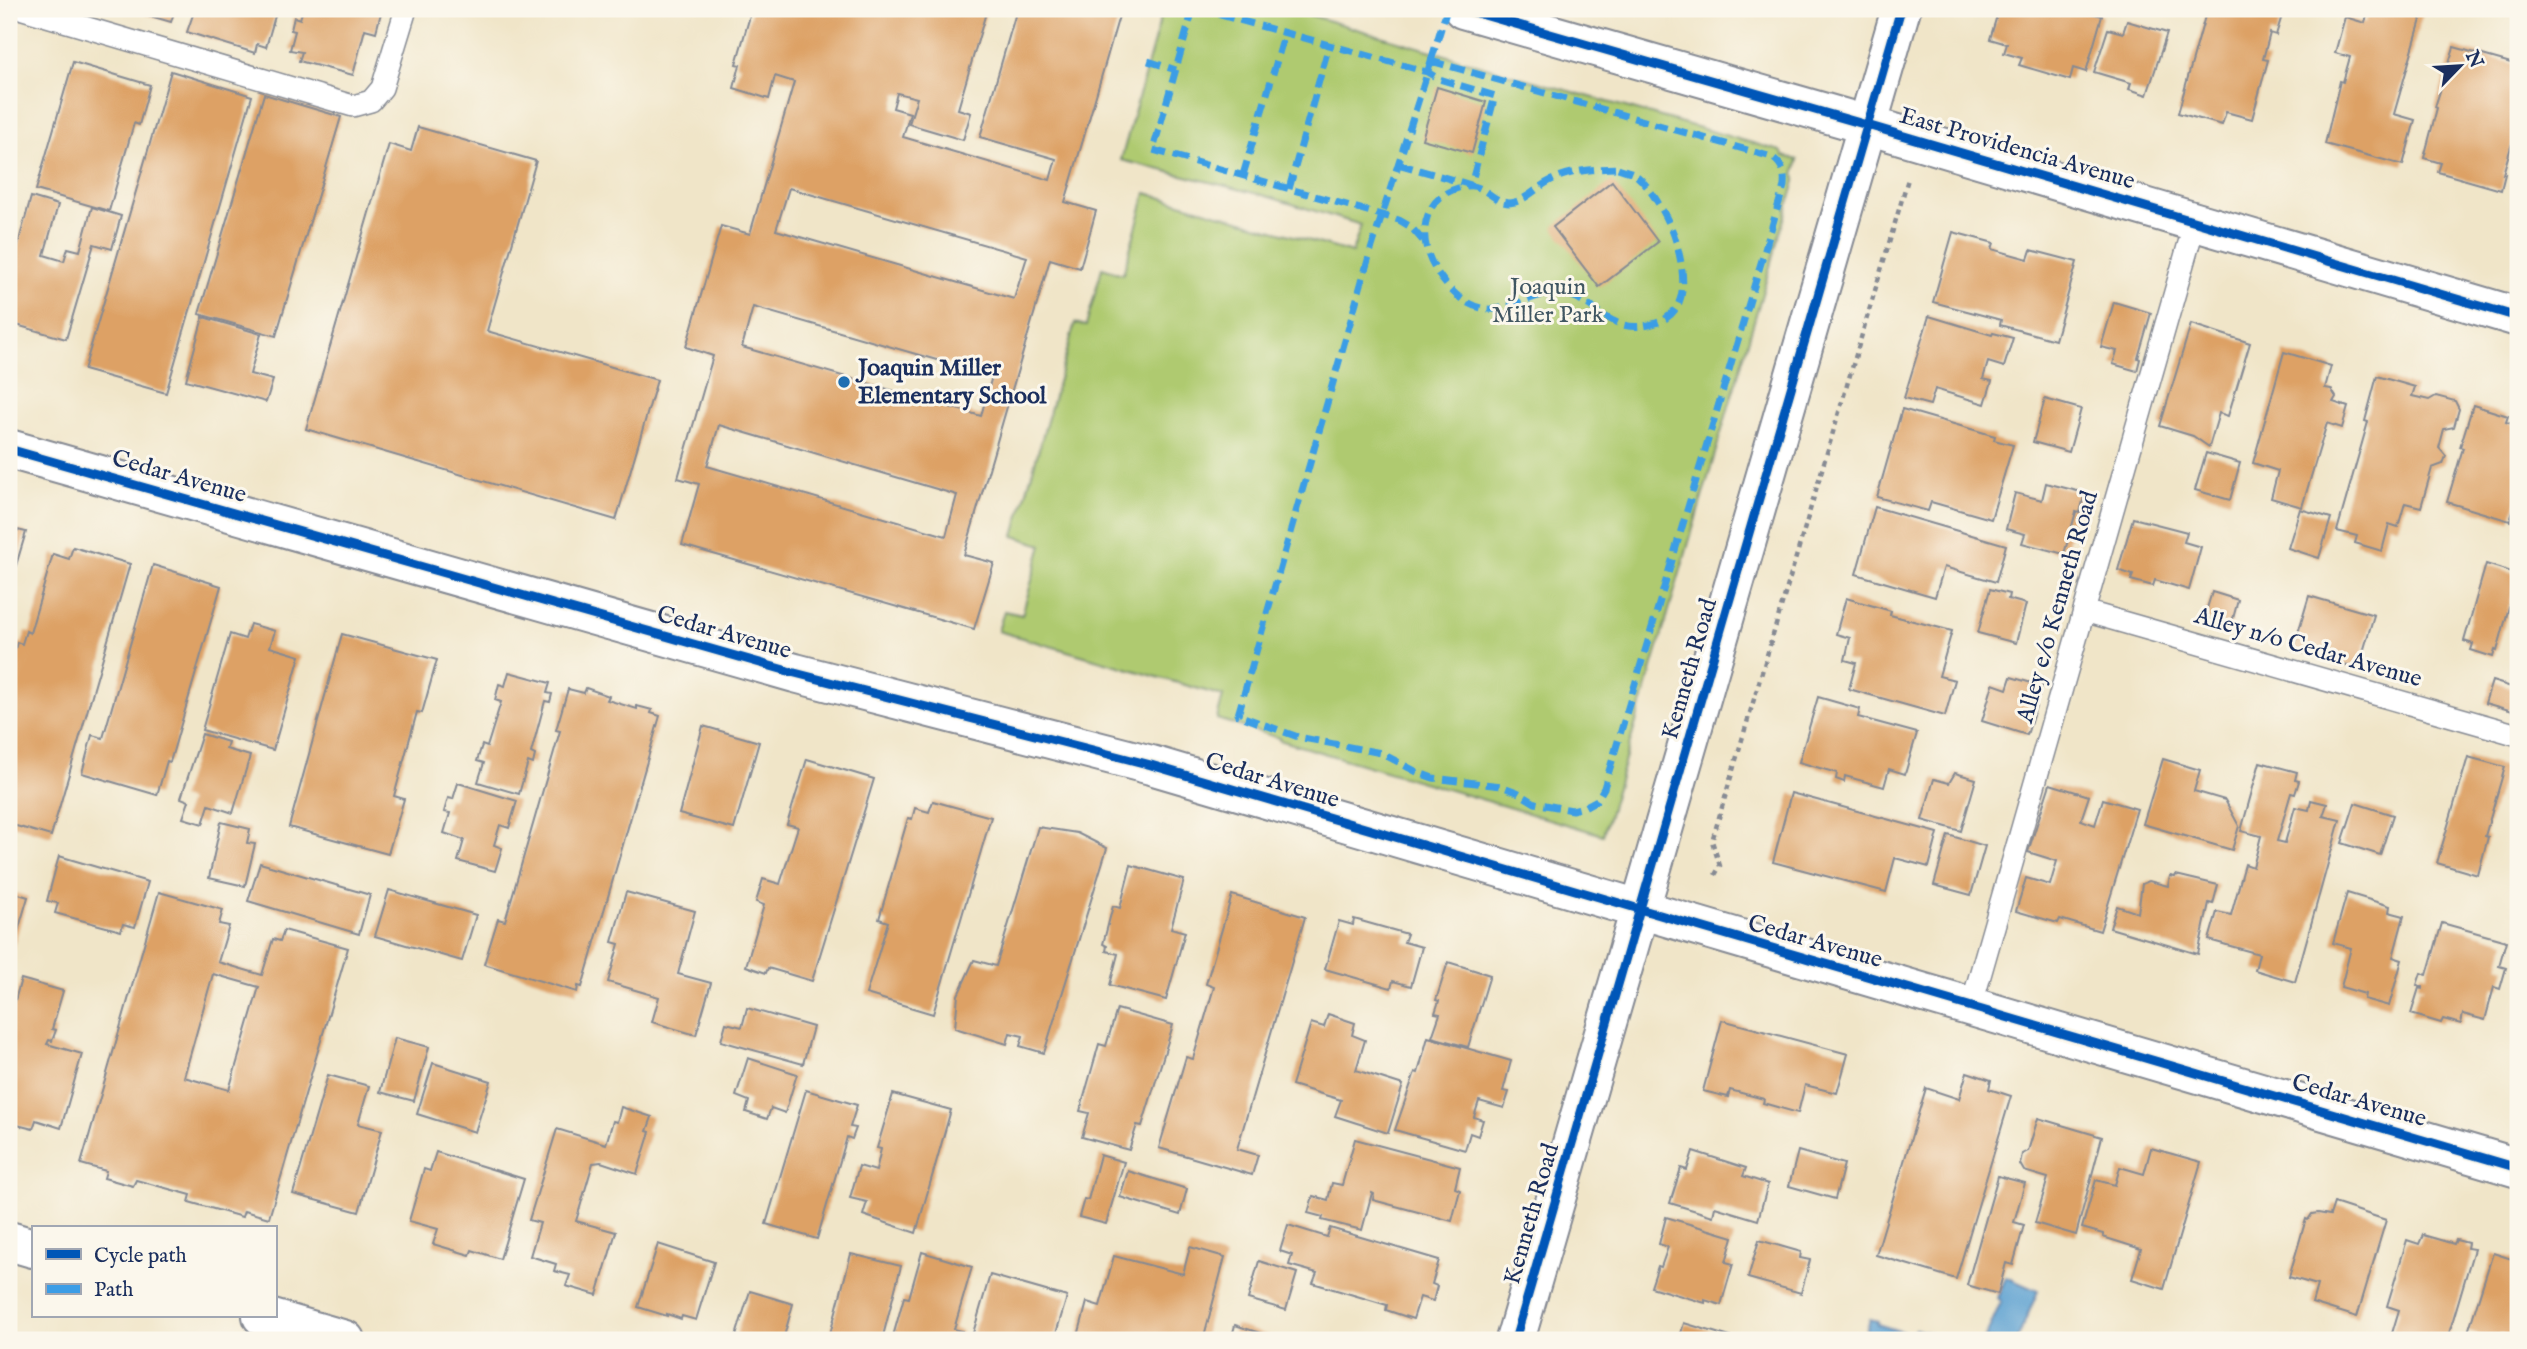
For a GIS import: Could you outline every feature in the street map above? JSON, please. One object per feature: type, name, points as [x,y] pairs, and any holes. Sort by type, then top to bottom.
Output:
[{"type":"street","name":"East Providencia Avenue","points":[[1463,9],[2518,317]]},
{"type":"street","name":"Kenneth Road","points":[[1516,1340],[1901,9]]},
{"type":"street","name":"Cedar Avenue","points":[[9,449],[795,673],[1151,765],[2518,1168]]},
{"type":"street","points":[[9,1241],[32,1248]]},
{"type":"street","points":[[269,1318],[345,1340]]},
{"type":"lane","points":[[23,9],[353,106],[372,101],[382,88],[406,9]]},
{"type":"lane","name":"Alley e/o Kenneth Road","points":[[1971,1007],[2195,222]]},
{"type":"lane","name":"Alley n/o Cedar Avenue","points":[[2084,611],[2518,735]]},
{"type":"path","points":[[1716,875],[1720,866],[1712,841],[1910,175]]},
{"type":"green space","name":"Joaquin Miller Park","points":[[1163,9],[1289,9],[1781,151],[1784,156],[1798,160],[1794,175],[1796,178],[1603,835],[1279,740],[1217,719],[1223,696],[998,631],[1004,611],[1022,615],[1042,545],[1014,536],[1075,323],[1086,326],[1102,268],[1123,274],[1146,193],[1352,253],[1361,225],[1266,196],[1121,160]]},
{"type":"water","points":[[2006,1277],[2038,1291],[2017,1340],[1984,1340],[2001,1302],[1997,1298]]},
{"type":"water","points":[[1870,1319],[1878,1321],[1877,1324],[1912,1335],[1915,1329],[1928,1333],[1926,1340],[1863,1340]]},
{"type":"building","points":[[126,9],[175,9],[171,22]]},
{"type":"building","points":[[195,9],[277,9],[266,47],[257,44],[255,53],[187,32]]},
{"type":"building","points":[[303,9],[382,9],[376,32],[365,29],[353,75],[299,61],[302,52],[290,50],[295,31],[291,30],[294,17],[300,19]]},
{"type":"building","name":"Joaquin Miller Elementary School","points":[[752,9],[987,9],[958,109],[971,113],[963,140],[909,124],[917,98],[897,93],[893,108],[910,113],[903,137],[1050,180],[1056,159],[980,137],[1017,9],[1108,9],[1107,12],[1119,16],[1065,202],[1096,211],[1080,268],[1050,259],[964,555],[994,563],[974,629],[682,545],[699,484],[678,478],[713,356],[686,347],[721,226],[750,234],[794,82],[775,76],[769,99],[734,88],[740,65],[736,64]],"holes":[[[789,188],[1027,257],[1014,299],[776,230]],[[753,307],[992,376],[981,416],[742,347]],[[719,425],[957,495],[946,536],[707,466]]]},
{"type":"building","points":[[1999,9],[2078,9],[2102,16],[2086,72],[2073,68],[2070,80],[2019,65],[2022,58],[2004,53],[2007,44],[1990,39]]},
{"type":"building","points":[[2207,9],[2284,9],[2276,35],[2270,33],[2263,59],[2268,60],[2252,119],[2226,112],[2222,125],[2178,113]]},
{"type":"building","points":[[2369,9],[2424,9],[2394,114],[2415,120],[2403,165],[2325,144],[2340,81],[2343,82],[2350,57],[2335,53],[2345,17],[2365,23]]},
{"type":"building","points":[[2127,21],[2167,33],[2147,95],[2129,89],[2131,83],[2094,72],[2108,29],[2123,33]]},
{"type":"building","points":[[2454,47],[2518,65],[2518,128],[2503,174],[2501,190],[2438,172],[2441,163],[2424,158],[2437,108],[2435,107]]},
{"type":"building","points":[[73,62],[150,85],[139,125],[134,123],[109,211],[36,190]]},
{"type":"building","points":[[171,71],[252,96],[166,393],[84,370]]},
{"type":"building","points":[[1437,87],[1486,102],[1472,153],[1422,139]]},
{"type":"building","points":[[264,94],[341,117],[276,336],[199,314]]},
{"type":"building","points":[[418,127],[536,161],[487,331],[657,380],[616,520],[306,429],[389,144],[411,151]]},
{"type":"building","points":[[1612,181],[1658,242],[1599,287],[1553,227]]},
{"type":"building","points":[[31,197],[58,205],[44,255],[64,261],[68,248],[80,251],[92,207],[121,216],[112,249],[94,244],[66,339],[9,323],[9,277]]},
{"type":"building","points":[[1953,232],[1994,243],[1992,249],[2028,259],[2031,250],[2077,262],[2055,340],[2000,325],[2001,320],[1933,302]]},
{"type":"building","points":[[2114,302],[2151,313],[2137,371],[2113,364],[2117,351],[2101,347]]},
{"type":"building","points":[[1929,316],[1992,335],[1993,333],[2013,338],[2004,367],[1988,362],[1983,379],[1992,381],[1985,404],[1935,389],[1930,405],[1904,398]]},
{"type":"building","points":[[203,317],[261,334],[250,374],[273,380],[266,402],[186,380]]},
{"type":"building","points":[[2191,324],[2250,343],[2228,416],[2219,413],[2209,447],[2193,436],[2160,426]]},
{"type":"building","points":[[2284,352],[2331,366],[2325,388],[2331,389],[2336,397],[2333,402],[2348,407],[2342,428],[2327,423],[2302,507],[2271,498],[2278,471],[2253,463]]},
{"type":"building","points":[[2377,376],[2415,387],[2412,396],[2429,400],[2436,396],[2455,401],[2459,409],[2454,427],[2444,429],[2439,448],[2446,456],[2443,464],[2432,468],[2421,507],[2405,503],[2398,527],[2389,524],[2382,551],[2355,543],[2357,536],[2337,531],[2368,422],[2365,421]]},
{"type":"building","points":[[2045,399],[2081,409],[2069,452],[2033,442]]},
{"type":"building","points":[[2473,405],[2508,416],[2506,422],[2518,426],[2518,495],[2510,521],[2447,502]]},
{"type":"building","points":[[1902,409],[1995,436],[1994,440],[2013,445],[1991,519],[1931,502],[1928,511],[1877,497]]},
{"type":"building","points":[[2206,453],[2240,463],[2230,500],[2195,490]]},
{"type":"building","points":[[2046,483],[2085,493],[2080,513],[2076,512],[2064,554],[2022,543],[2025,534],[2006,529],[2015,493],[2042,500]]},
{"type":"building","points":[[1875,507],[2006,545],[1996,582],[1944,567],[1935,597],[1856,574]]},
{"type":"building","points":[[2300,509],[2331,518],[2319,558],[2288,548]]},
{"type":"building","points":[[2133,518],[2187,532],[2184,542],[2201,547],[2189,590],[2155,580],[2153,586],[2131,580],[2133,575],[2118,570]]},
{"type":"building","points":[[9,528],[26,532],[14,572],[9,571]]},
{"type":"building","points":[[73,547],[130,564],[51,836],[9,824],[9,671],[17,642],[22,644],[26,631],[30,633],[53,554],[69,559]]},
{"type":"building","points":[[2486,564],[2518,574],[2493,657],[2471,650],[2473,644],[2464,641]]},
{"type":"building","points":[[153,565],[221,586],[170,762],[167,761],[157,795],[82,773],[92,735],[103,738]]},
{"type":"building","points":[[1990,589],[2009,594],[2008,599],[2026,604],[2016,643],[1978,633]]},
{"type":"building","points":[[2212,592],[2238,600],[2231,626],[2204,618]]},
{"type":"building","points":[[2309,596],[2374,615],[2358,669],[2293,650]]},
{"type":"building","points":[[1846,598],[1891,611],[1890,615],[1952,631],[1939,676],[1955,680],[1945,716],[1849,689],[1856,663],[1845,660],[1850,638],[1836,634]]},
{"type":"building","points":[[250,624],[275,631],[270,647],[300,656],[273,750],[202,730],[230,634],[245,639]]},
{"type":"building","points":[[342,634],[437,660],[422,713],[417,712],[394,796],[404,799],[388,854],[289,827]]},
{"type":"building","points":[[509,672],[550,683],[547,693],[552,694],[550,702],[545,701],[531,753],[535,755],[533,764],[528,762],[519,794],[478,782],[484,763],[477,761],[482,745],[487,747],[501,702],[495,700],[499,684],[505,686]]},
{"type":"building","points":[[2011,677],[2042,686],[2027,735],[1982,721],[1993,684],[2007,689]]},
{"type":"building","points":[[2492,681],[2518,689],[2516,712],[2485,703]]},
{"type":"building","points":[[586,688],[609,696],[607,700],[637,709],[637,706],[652,710],[651,713],[660,716],[582,987],[578,986],[577,992],[484,964],[498,919],[505,921],[560,731],[556,730],[568,689],[584,693]]},
{"type":"building","points":[[1818,697],[1860,709],[1858,717],[1917,733],[1905,774],[1889,769],[1884,787],[1845,776],[1844,782],[1836,779],[1837,773],[1799,762]]},
{"type":"building","points":[[703,726],[759,742],[734,829],[679,814]]},
{"type":"building","points":[[202,734],[228,742],[226,749],[250,756],[233,813],[209,805],[203,824],[183,818],[189,801],[181,798]]},
{"type":"building","points":[[2468,757],[2505,767],[2485,836],[2488,837],[2478,875],[2437,863]]},
{"type":"building","points":[[807,759],[874,779],[812,981],[768,968],[766,973],[746,966],[764,905],[756,902],[763,879],[780,884],[798,827],[787,824]]},
{"type":"building","points":[[2163,759],[2200,770],[2194,791],[2225,800],[2239,826],[2232,850],[2143,824]]},
{"type":"building","points":[[2260,762],[2297,772],[2295,780],[2299,781],[2295,794],[2291,793],[2277,841],[2285,843],[2295,807],[2309,810],[2311,800],[2327,804],[2323,816],[2340,820],[2295,982],[2255,970],[2259,954],[2209,940],[2217,912],[2231,915],[2245,864],[2253,867],[2261,836],[2241,831]]},
{"type":"building","points":[[1955,773],[1976,779],[1961,831],[1922,820],[1934,779],[1949,783]]},
{"type":"building","points":[[458,783],[517,801],[509,828],[500,825],[494,845],[502,848],[495,871],[458,861],[464,840],[444,833],[450,813],[444,812],[448,798],[453,799]]},
{"type":"building","points":[[2050,784],[2089,796],[2081,820],[2095,825],[2103,799],[2137,809],[2100,931],[2060,919],[2058,923],[2016,911],[2026,878],[2050,885],[2057,861],[2028,852]]},
{"type":"building","points":[[1791,793],[1938,833],[1929,867],[1895,858],[1886,892],[1773,862]]},
{"type":"building","points":[[933,801],[991,817],[933,1014],[866,994],[888,922],[879,919],[908,818],[912,819],[915,808],[929,812]]},
{"type":"building","points":[[2355,803],[2393,815],[2380,855],[2342,843]]},
{"type":"building","points":[[221,822],[250,829],[247,843],[255,844],[245,886],[209,878]]},
{"type":"building","points":[[1038,827],[1077,833],[1107,848],[1044,1053],[1020,1046],[1023,1036],[1010,1033],[1007,1044],[955,1028],[958,995],[974,960],[996,966]]},
{"type":"building","points":[[1948,835],[1985,846],[1971,895],[1934,885]]},
{"type":"building","points":[[59,856],[148,882],[135,927],[123,924],[121,931],[55,913],[58,903],[47,901]]},
{"type":"building","points":[[260,863],[370,895],[359,934],[248,901]]},
{"type":"building","points":[[1131,865],[1184,880],[1171,928],[1185,932],[1166,1000],[1110,985],[1118,954],[1106,951],[1107,946],[1103,944],[1113,906],[1120,908]]},
{"type":"building","points":[[2170,876],[2218,885],[2213,904],[2209,903],[2198,954],[2110,928],[2117,906],[2138,913],[2142,884],[2149,881],[2168,886]]},
{"type":"building","points":[[389,890],[476,915],[462,961],[375,936]]},
{"type":"building","points":[[9,891],[28,897],[9,962]]},
{"type":"building","points":[[159,892],[223,910],[219,924],[229,926],[218,962],[262,975],[273,939],[280,941],[284,930],[348,948],[269,1218],[244,1211],[242,1217],[189,1202],[191,1195],[136,1180],[133,1186],[104,1178],[106,1171],[81,1164]],"holes":[[[213,974],[259,987],[229,1090],[184,1077]]]},
{"type":"building","points":[[626,892],[695,911],[678,974],[711,983],[696,1035],[652,1022],[659,997],[608,982],[619,944],[612,942]]},
{"type":"building","points":[[2347,893],[2390,906],[2389,912],[2404,916],[2393,957],[2402,960],[2389,1006],[2364,999],[2365,994],[2341,987],[2351,948],[2333,943]]},
{"type":"building","points":[[1232,895],[1305,917],[1237,1149],[1258,1155],[1252,1175],[1159,1148],[1186,1057],[1193,1059],[1214,987],[1206,984]]},
{"type":"building","points":[[1354,919],[1407,934],[1404,942],[1422,947],[1411,986],[1393,981],[1391,988],[1325,969],[1339,921],[1353,925]]},
{"type":"building","points":[[2442,923],[2506,941],[2499,966],[2506,968],[2500,989],[2494,987],[2485,1020],[2463,1014],[2461,1024],[2443,1019],[2441,1023],[2411,1014],[2419,988],[2423,989],[2417,985],[2421,973],[2427,975]]},
{"type":"building","points":[[1448,962],[1490,975],[1468,1047],[1432,1037],[1440,1014],[1435,1013],[1439,1001],[1436,1000]]},
{"type":"building","points":[[21,979],[63,991],[52,1029],[56,1030],[52,1041],[49,1040],[47,1044],[82,1054],[61,1128],[36,1120],[33,1129],[9,1123],[9,1022]]},
{"type":"building","points":[[747,1008],[813,1027],[803,1064],[721,1041],[726,1023],[742,1027]]},
{"type":"building","points":[[1117,1009],[1173,1025],[1142,1126],[1137,1125],[1129,1150],[1082,1137],[1089,1113],[1080,1111],[1099,1044],[1106,1046]]},
{"type":"building","points":[[1328,1014],[1355,1023],[1352,1035],[1365,1040],[1356,1070],[1403,1085],[1388,1133],[1335,1116],[1341,1100],[1292,1085],[1311,1023],[1324,1027]]},
{"type":"building","points":[[1722,1020],[1848,1054],[1837,1093],[1805,1085],[1798,1113],[1763,1103],[1764,1099],[1730,1090],[1728,1097],[1703,1091]]},
{"type":"building","points":[[1428,1037],[1511,1061],[1503,1091],[1509,1092],[1504,1108],[1479,1101],[1474,1117],[1483,1120],[1478,1136],[1470,1133],[1465,1150],[1395,1130],[1415,1072],[1418,1073]]},
{"type":"building","points":[[395,1038],[429,1047],[414,1101],[380,1092]]},
{"type":"building","points":[[748,1058],[797,1074],[785,1113],[771,1108],[767,1119],[746,1112],[749,1101],[736,1096]]},
{"type":"building","points":[[433,1063],[491,1081],[475,1132],[417,1114]]},
{"type":"building","points":[[1967,1072],[1991,1080],[1989,1089],[2011,1096],[1956,1279],[1876,1255],[1926,1088],[1959,1099]]},
{"type":"building","points":[[328,1075],[369,1086],[358,1124],[382,1130],[359,1212],[293,1194]]},
{"type":"building","points":[[806,1090],[857,1105],[850,1127],[856,1128],[852,1139],[847,1137],[817,1239],[766,1224]]},
{"type":"building","points":[[893,1094],[951,1110],[916,1233],[863,1215],[867,1202],[850,1198],[859,1166],[876,1171],[881,1149],[877,1148]]},
{"type":"building","points":[[621,1107],[652,1117],[637,1174],[601,1162],[593,1163],[576,1221],[616,1232],[597,1295],[566,1286],[570,1275],[554,1271],[556,1264],[530,1256],[540,1223],[529,1220],[557,1129],[606,1144],[613,1121],[617,1122]]},
{"type":"building","points":[[2038,1118],[2102,1137],[2076,1235],[2035,1223],[2048,1178],[2024,1171],[2020,1164],[2022,1154],[2028,1151]]},
{"type":"building","points":[[1355,1139],[1460,1167],[1455,1188],[1460,1190],[1452,1221],[1373,1200],[1372,1193],[1362,1230],[1322,1220],[1323,1217],[1308,1213],[1313,1196],[1328,1200],[1332,1183],[1342,1185]]},
{"type":"building","points":[[2151,1148],[2201,1162],[2164,1289],[2132,1279],[2141,1249],[2082,1228],[2096,1180],[2115,1185],[2120,1167],[2144,1174]]},
{"type":"building","points":[[1693,1151],[1746,1168],[1743,1176],[1768,1184],[1758,1220],[1715,1207],[1713,1216],[1670,1203],[1681,1168],[1687,1170]]},
{"type":"building","points":[[1798,1151],[1844,1164],[1835,1199],[1789,1186]]},
{"type":"building","points":[[436,1152],[524,1179],[500,1259],[472,1250],[470,1255],[433,1244],[438,1229],[409,1221],[424,1169],[430,1171]]},
{"type":"building","points":[[1100,1155],[1124,1162],[1106,1224],[1079,1217],[1084,1199],[1088,1200]]},
{"type":"building","points":[[1128,1171],[1187,1189],[1180,1215],[1120,1197]]},
{"type":"building","points":[[1998,1176],[2025,1183],[2014,1222],[2024,1225],[2013,1265],[2006,1263],[1998,1294],[1967,1285]]},
{"type":"building","points":[[2334,1203],[2386,1220],[2357,1317],[2312,1303],[2317,1285],[2289,1277],[2306,1219],[2318,1213],[2330,1215]]},
{"type":"building","points":[[1666,1217],[1733,1237],[1726,1262],[1733,1264],[1721,1305],[1651,1287],[1668,1247],[1659,1244]]},
{"type":"building","points":[[1288,1225],[1327,1237],[1330,1228],[1439,1260],[1432,1284],[1437,1286],[1433,1301],[1420,1297],[1413,1319],[1386,1310],[1387,1305],[1313,1283],[1317,1273],[1289,1265],[1292,1255],[1280,1251]]},
{"type":"building","points":[[2423,1235],[2454,1244],[2456,1240],[2468,1243],[2467,1248],[2474,1249],[2447,1340],[2390,1340],[2399,1310],[2387,1306],[2407,1240],[2419,1244]]},
{"type":"building","points":[[1759,1240],[1801,1252],[1800,1258],[1810,1260],[1801,1293],[1748,1278]]},
{"type":"building","points":[[658,1244],[714,1262],[696,1320],[667,1316],[638,1307]]},
{"type":"building","points":[[1190,1247],[1225,1257],[1203,1340],[1077,1340],[1087,1302],[1100,1306],[1114,1256],[1183,1274]]},
{"type":"building","points":[[922,1252],[972,1267],[954,1329],[962,1331],[959,1340],[892,1340],[904,1297],[909,1298]]},
{"type":"building","points":[[2493,1253],[2518,1261],[2518,1340],[2501,1333],[2497,1340],[2468,1332]]},
{"type":"building","points":[[851,1254],[901,1266],[882,1340],[829,1338]]},
{"type":"building","points":[[1259,1261],[1297,1273],[1286,1310],[1248,1299]]},
{"type":"building","points":[[990,1275],[1067,1297],[1054,1340],[971,1340]]},
{"type":"building","points":[[750,1291],[793,1304],[783,1340],[752,1340],[736,1336]]},
{"type":"building","points":[[1684,1323],[1740,1340],[1679,1340]]},
{"type":"building","points":[[1235,1325],[1282,1340],[1231,1340]]},
{"type":"marked path","points":[[1193,9],[1153,150],[1399,220],[1411,227],[1424,242]]},
{"type":"marked path","points":[[1199,9],[1427,72],[1439,79],[1495,96],[1471,185],[1398,164]]},
{"type":"marked path","points":[[1431,61],[1447,9]]},
{"type":"marked path","points":[[1243,175],[1285,33]]},
{"type":"marked path","points":[[1289,189],[1329,45]]},
{"type":"marked path","points":[[1148,61],[1176,70]]},
{"type":"marked path","points":[[1431,61],[1772,157],[1784,173],[1784,186],[1604,788],[1597,800],[1572,810],[1535,803],[1501,786],[1433,778],[1381,753],[1298,737],[1238,715],[1370,253],[1431,61]]},
{"type":"marked path","points":[[1618,168],[1639,178],[1657,201],[1674,235],[1680,259],[1683,285],[1681,298],[1668,317],[1656,323],[1638,326],[1620,324],[1579,299],[1554,293],[1507,307],[1479,308],[1452,291],[1430,259],[1426,246],[1427,219],[1431,208],[1452,190],[1474,186],[1508,203],[1523,199],[1563,175],[1618,168]]},
{"type":"cycle path","points":[[1463,9],[2518,317]]},
{"type":"cycle path","points":[[1515,1340],[1901,9]]},
{"type":"cycle path","points":[[9,449],[795,673],[1151,765],[2518,1168]]},
{"type":"place","name":"Joaquin Miller Elementary School","points":[[844,382]]}]
